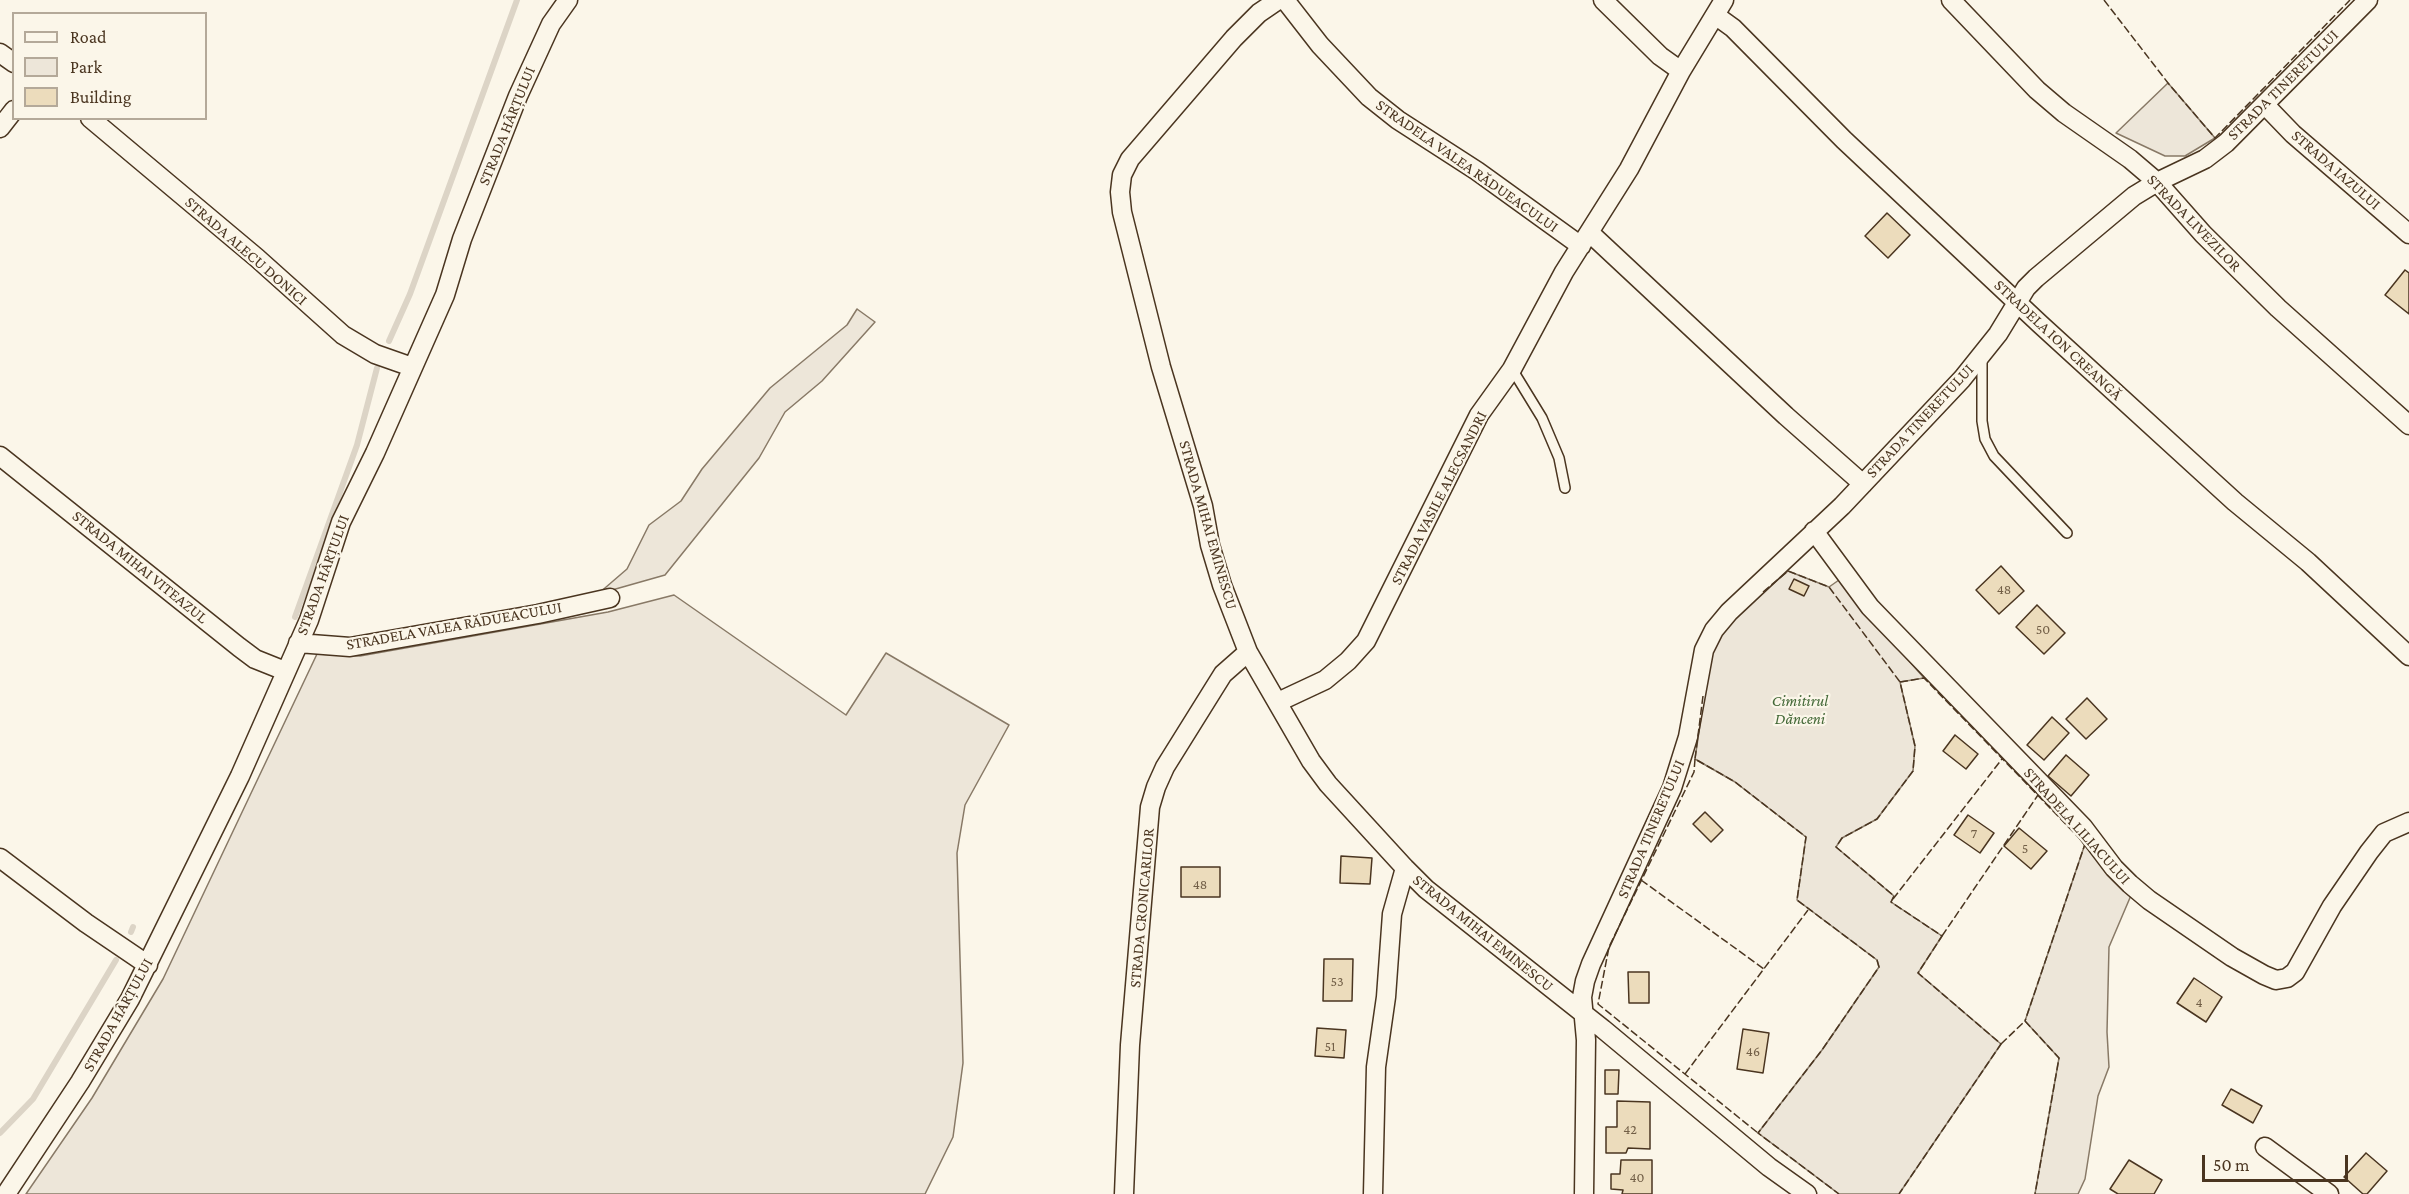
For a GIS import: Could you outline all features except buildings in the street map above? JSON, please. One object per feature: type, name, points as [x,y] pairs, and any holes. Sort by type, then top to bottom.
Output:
[{"type":"street","name":"STRADA HÂRȚULUI","points":[[6,1194],[80,1082],[130,999],[240,776],[320,589],[341,522],[375,453],[445,295],[462,239],[514,105],[551,24],[568,0]]},
{"type":"street","name":"STRADA MIHAI EMINESCU","points":[[1278,0],[1259,13],[1234,38],[1130,159],[1122,175],[1120,192],[1122,212],[1161,367],[1203,506],[1210,545],[1222,585],[1248,652],[1311,762],[1328,784],[1405,868],[1481,933],[1582,1012],[1801,1192]]},
{"type":"street","name":"STRADELA VALEA RĂDUEACULUI","points":[[1285,0],[1320,45],[1369,97],[1398,120],[1585,239]]},
{"type":"street","points":[[1604,0],[1660,56],[1681,71]]},
{"type":"street","name":"STRADA LIVEZILOR","points":[[1951,0],[2037,90],[2064,113],[2130,159],[2157,182],[2203,234],[2278,308],[2409,425]]},
{"type":"street","name":"STRADA TINERETULUI","points":[[1584,1194],[1586,1040],[1582,997],[1591,964],[1675,779],[1688,737],[1704,650],[1714,630],[1729,612],[1863,484],[1962,379],[2010,316],[2026,288],[2036,278],[2134,195],[2205,159],[2226,143],[2368,0]]},
{"type":"street","name":"STRADA VASILE ALECSANDRI","points":[[1278,702],[1325,680],[1348,661],[1366,640],[1479,415],[1512,369],[1564,272],[1629,169],[1681,71],[1720,8]]},
{"type":"street","name":"STRADELA ION CREANGĂ","points":[[1720,8],[1733,28],[1845,140],[2017,303],[2235,502],[2308,562],[2409,656]]},
{"type":"street","name":"STRADA IAZULUI","points":[[2265,105],[2293,134],[2409,234]]},
{"type":"street","points":[[0,128],[12,113]]},
{"type":"street","name":"STRADA ALECU DONICI","points":[[92,120],[257,258],[343,335],[375,354],[412,367]]},
{"type":"street","points":[[1585,239],[1863,484]]},
{"type":"street","name":"STRADA MIHAI VITEAZUL","points":[[0,456],[239,647],[255,659],[285,671]]},
{"type":"street","name":"STRADELA LILIACULUI","points":[[1814,531],[1870,607],[2083,828],[2114,868],[2130,884],[2149,900],[2232,957],[2264,975],[2276,980],[2287,978],[2295,972],[2332,906],[2369,852],[2384,833],[2409,822]]},
{"type":"street","name":"STRADELA VALEA RĂDUEACULUI","points":[[298,643],[350,647],[538,614],[610,598]]},
{"type":"street","name":"STRADA CRONICARILOR","points":[[1124,1194],[1130,1045],[1150,807],[1165,767],[1223,674],[1248,652]]},
{"type":"street","points":[[0,858],[86,923],[148,965]]},
{"type":"street","points":[[1373,1194],[1376,1067],[1386,997],[1392,914],[1405,868]]},
{"type":"street","points":[[2265,1147],[2329,1194]]},
{"type":"lane","name":"STRADA TINERETULUI","points":[[1982,354],[1982,422],[1985,439],[1994,456],[2067,533]]},
{"type":"lane","points":[[1512,369],[1542,418],[1558,458],[1565,488]]},
{"type":"green space","points":[[2168,83],[2215,138],[2185,156],[2165,156],[2116,133]]},
{"type":"green space","points":[[857,309],[875,322],[822,381],[785,412],[759,458],[665,575],[598,594],[627,569],[649,525],[681,501],[702,469],[770,388],[847,325]]},
{"type":"green space","name":"Cimitirul Dănceni","points":[[1788,571],[1829,587],[1839,580],[1924,678],[1900,682],[1915,746],[1913,771],[1877,819],[1842,838],[1836,847],[1894,896],[1891,902],[1942,936],[1918,973],[2001,1044],[1899,1194],[1839,1194],[1758,1133],[1822,1050],[1879,967],[1877,960],[1797,900],[1806,837],[1735,782],[1695,759],[1711,649],[1731,619]]},
{"type":"green space","points":[[674,595],[846,715],[886,653],[1009,725],[965,805],[957,853],[963,1063],[953,1137],[925,1194],[26,1194],[92,1098],[163,979],[317,654],[360,656],[608,612]]},
{"type":"green space","points":[[2085,844],[2132,893],[2109,947],[2107,1032],[2109,1067],[2098,1096],[2085,1179],[2078,1194],[2035,1194],[2059,1058],[2025,1021]]},
{"type":"waterway","points":[[389,341],[410,294],[517,0]]},
{"type":"waterway","points":[[295,617],[357,445],[377,368]]},
{"type":"waterway","points":[[131,932],[133,927]]},
{"type":"waterway","points":[[0,1133],[33,1099],[116,960]]},
{"type":"fence","points":[[2104,0],[2168,83],[2215,138],[2350,0]]},
{"type":"fence","points":[[1763,592],[1788,571],[1829,587],[1900,682],[1915,746],[1913,771],[1877,819],[1842,838],[1836,847],[1894,896],[1891,902],[1942,936],[1918,973],[2001,1044],[1899,1194]]},
{"type":"fence","points":[[1900,682],[1924,678],[2085,844],[2025,1021]]},
{"type":"fence","points":[[1703,696],[1695,759],[1735,782],[1806,837],[1797,900],[1877,960],[1879,967],[1822,1050],[1758,1133],[1839,1194]]},
{"type":"fence","points":[[1695,759],[1694,772],[1609,947],[1598,1004],[1758,1133]]},
{"type":"fence","points":[[1893,899],[2002,759]]},
{"type":"fence","points":[[1942,936],[2038,795]]},
{"type":"fence","points":[[1641,880],[1764,969]]},
{"type":"fence","points":[[1685,1074],[1808,910]]},
{"type":"fence","points":[[2001,1044],[2025,1021],[2059,1058],[2035,1194]]}]
